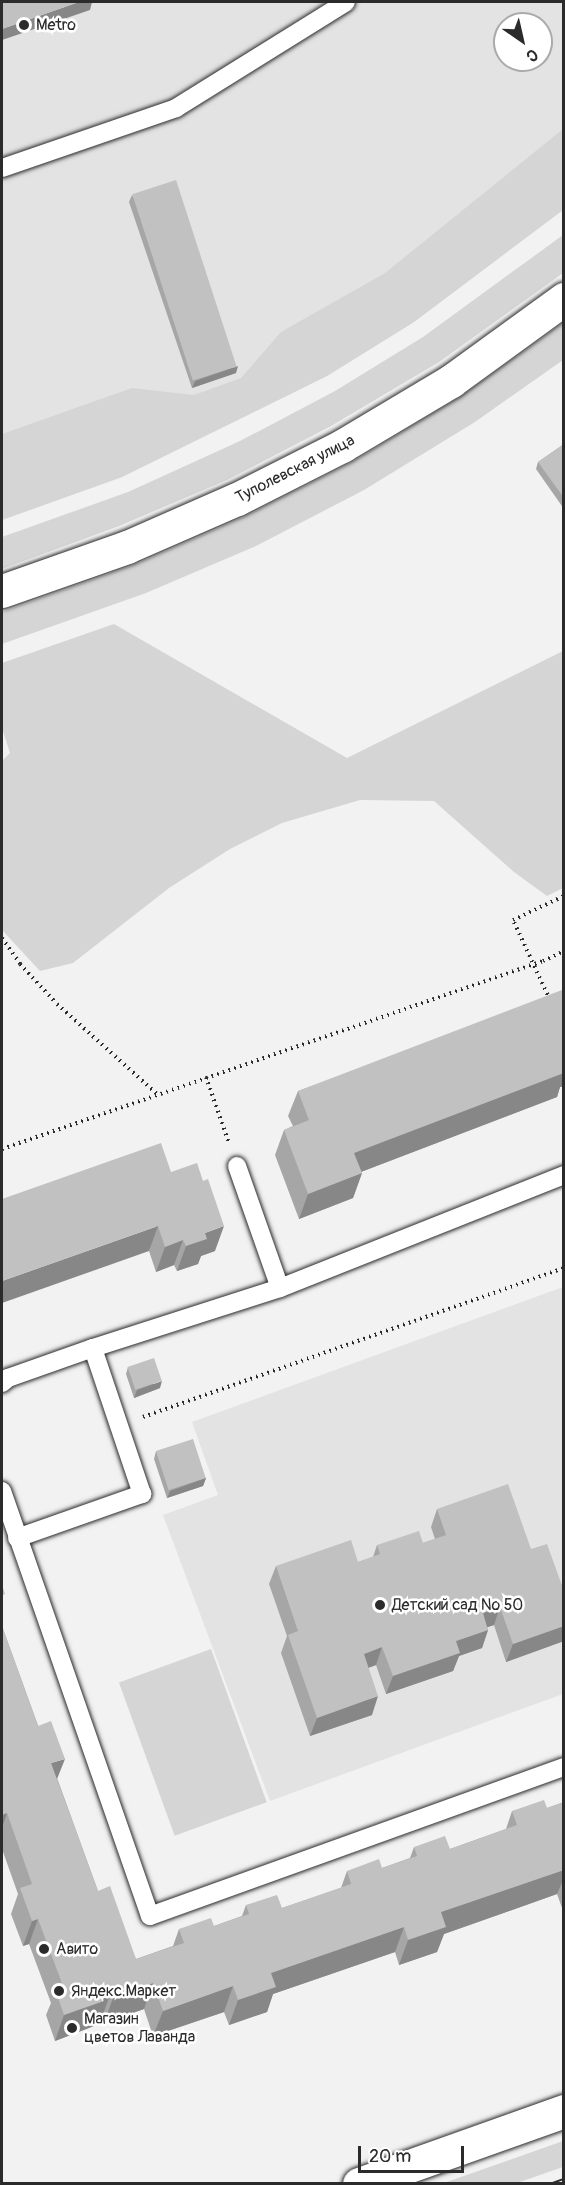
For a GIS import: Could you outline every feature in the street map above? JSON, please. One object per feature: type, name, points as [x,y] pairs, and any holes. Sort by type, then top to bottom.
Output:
[{"type":"street","name":"Туполевская улица","points":[[2,591],[127,547],[237,499],[342,446],[451,381],[564,299]]},
{"type":"street","points":[[359,2184],[564,2111]]},
{"type":"lane","points":[[2,168],[176,108],[346,2]]},
{"type":"lane","points":[[237,1166],[280,1288]]},
{"type":"lane","points":[[2,1383],[8,1378],[93,1348],[280,1288],[564,1175]]},
{"type":"lane","points":[[17,1538],[142,1494],[93,1348]]},
{"type":"lane","points":[[2,1491],[150,1917],[564,1767]]},
{"type":"path","points":[[554,1006],[513,920],[564,896]]},
{"type":"path","points":[[2,938],[20,964],[57,1004],[157,1094]]},
{"type":"path","points":[[2,1149],[533,964],[564,951]]},
{"type":"path","points":[[206,1077],[237,1166]]},
{"type":"path","points":[[119,1426],[564,1268]]},
{"type":"shaded area","points":[[2,2],[563,2],[563,210],[414,322],[327,376],[122,477],[2,520]]},
{"type":"shaded area","points":[[563,129],[563,210],[414,322],[327,376],[122,477],[2,520],[2,434],[132,388],[194,395],[241,378],[281,332],[385,273]]},
{"type":"shaded area","points":[[563,235],[563,273],[439,362],[331,426],[227,480],[119,526],[2,569],[2,537],[128,492],[240,441],[335,391],[423,337]]},
{"type":"shaded area","points":[[563,323],[563,360],[475,422],[364,490],[256,546],[146,593],[2,644],[2,612],[134,565],[244,517],[351,463],[460,397]]},
{"type":"shaded area","points":[[114,624],[347,758],[563,651],[563,888],[547,896],[514,872],[434,801],[360,800],[282,823],[230,849],[169,888],[73,963],[40,971],[2,930],[2,761],[10,753],[2,728],[2,663]]},
{"type":"shaded area","name":"Детский сад № 50","points":[[563,1287],[563,1694],[270,1801],[163,1515],[218,1495],[192,1422]]},
{"type":"shaded area","points":[[211,1649],[267,1802],[175,1836],[119,1683]]},
{"type":"shaded area","points":[[563,2141],[563,2167],[517,2183],[444,2183]]},
{"type":"building","points":[[2,2],[79,2],[2,29]]},
{"type":"building","points":[[176,180],[237,366],[193,381],[132,194]]},
{"type":"building","points":[[564,444],[564,498],[538,462]]},
{"type":"building","points":[[562,990],[564,995],[564,1073],[354,1153],[362,1173],[308,1194],[284,1130],[309,1120],[298,1091]]},
{"type":"building","points":[[161,1143],[171,1172],[197,1163],[203,1181],[208,1179],[224,1226],[205,1233],[207,1239],[186,1246],[183,1240],[165,1247],[158,1226],[2,1281],[2,1199]]},
{"type":"building","points":[[154,1358],[162,1381],[135,1390],[128,1367]]},
{"type":"building","points":[[193,1439],[206,1478],[169,1490],[156,1451]]},
{"type":"building","points":[[508,1484],[531,1549],[547,1544],[564,1591],[564,1626],[513,1644],[500,1607],[483,1613],[488,1630],[456,1641],[460,1653],[393,1676],[382,1647],[364,1654],[378,1696],[317,1718],[288,1635],[298,1631],[276,1566],[351,1540],[358,1562],[380,1554],[377,1545],[419,1531],[423,1543],[446,1535],[437,1509]]},
{"type":"building","points":[[2,1626],[38,1726],[51,1721],[65,1759],[51,1763],[98,1891],[110,1886],[136,1959],[184,1943],[179,1929],[211,1918],[214,1926],[249,1914],[246,1905],[277,1895],[282,1908],[351,1884],[347,1871],[379,1859],[382,1868],[417,1856],[414,1847],[445,1836],[450,1849],[517,1825],[512,1811],[544,1800],[547,1808],[564,1802],[564,1870],[441,1912],[446,1927],[408,1940],[404,1927],[271,1973],[276,1987],[238,2000],[233,1986],[163,2011],[153,1983],[113,1998],[111,1992],[101,1995],[104,2001],[64,2015],[55,1989],[63,1986],[38,1919],[32,1921],[20,1888],[32,1884],[7,1813],[2,1815]]},
{"type":"tram line","points":[[550,2184],[564,2179]]},
{"type":"place","name":"Metro","points":[[24,25]]},
{"type":"place","name":"Детский сад № 50","points":[[380,1605]]},
{"type":"place","name":"Авито","points":[[44,1949]]},
{"type":"place","name":"Яндекс.Маркет","points":[[59,1991]]},
{"type":"place","name":"Магазин цветов Лаванда","points":[[72,2028]]}]
